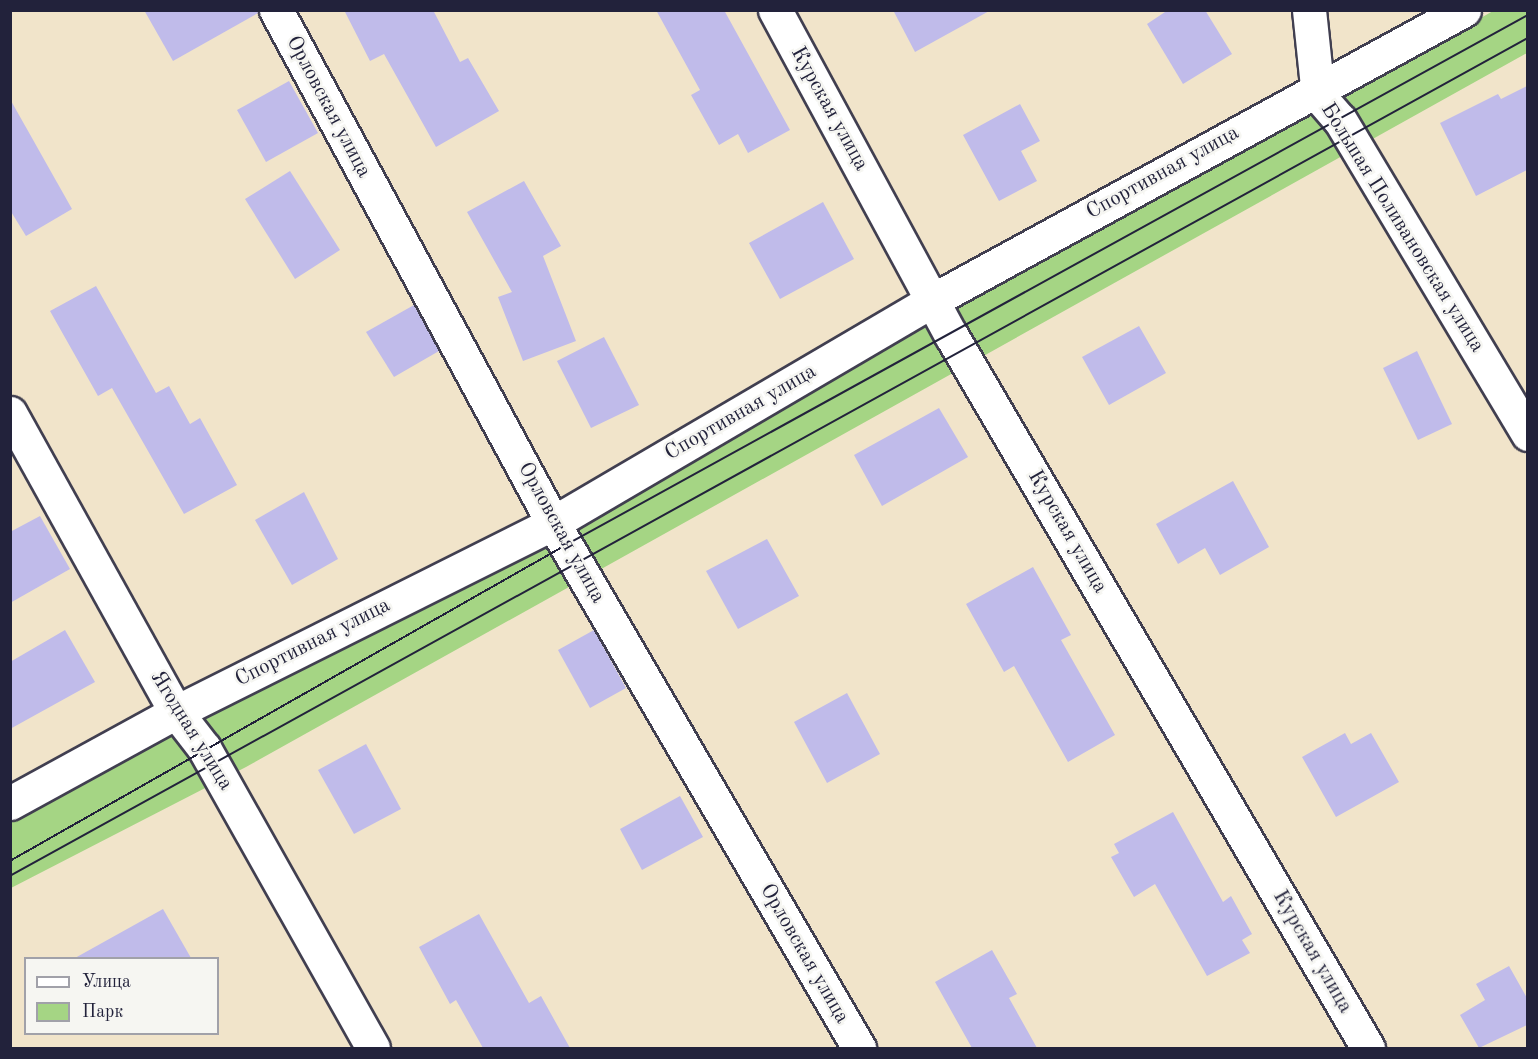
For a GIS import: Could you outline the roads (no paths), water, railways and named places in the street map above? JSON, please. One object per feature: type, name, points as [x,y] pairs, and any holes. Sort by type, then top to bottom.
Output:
[{"type":"street","name":"Орловская улица","points":[[276,10],[553,522],[859,1048]]},
{"type":"street","name":"Курская улица","points":[[775,10],[933,300],[1368,1048]]},
{"type":"street","name":"Большая Поливановская улица","points":[[1309,10],[1318,94],[1340,120],[1523,418]]},
{"type":"street","name":"Спортивная улица","points":[[10,803],[176,712],[553,522],[933,300],[1248,126],[1318,94],[1464,10]]},
{"type":"street","name":"Ягодная улица","points":[[10,413],[176,712],[204,748],[373,1048]]},
{"type":"tram line","points":[[10,861],[566,545],[1528,15]]},
{"type":"tram line","points":[[10,876],[1528,38]]}]
